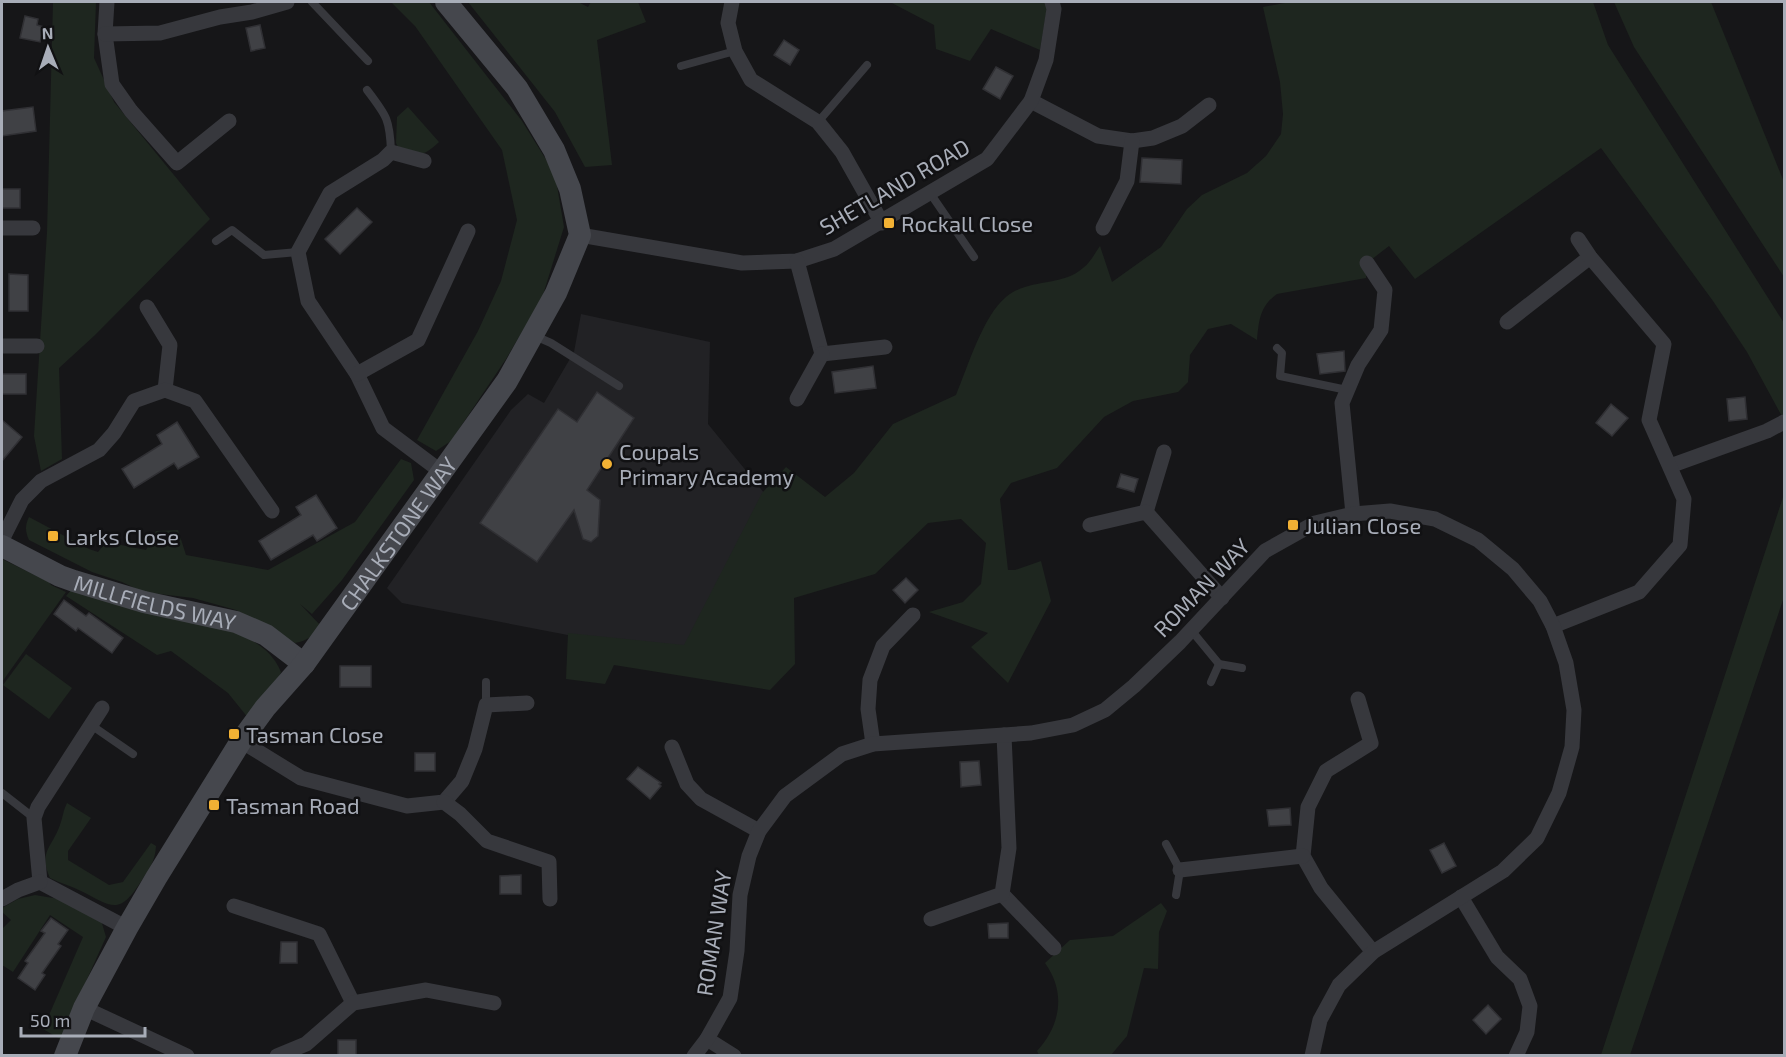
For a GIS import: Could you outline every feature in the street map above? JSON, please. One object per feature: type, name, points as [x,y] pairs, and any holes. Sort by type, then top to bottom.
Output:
[{"type":"street","points":[[106,2],[105,34],[112,84],[131,111],[177,163],[230,121]]},
{"type":"street","points":[[105,34],[160,33],[287,2]]},
{"type":"street","points":[[446,2],[517,88],[554,150],[570,189],[580,235]]},
{"type":"street","points":[[732,2],[728,23],[735,51],[752,80],[818,122],[842,152],[882,222]]},
{"type":"street","name":"SHETLAND ROAD","points":[[580,235],[742,263],[797,261],[834,249],[987,159],[1031,101],[1046,60],[1054,9],[1052,2]]},
{"type":"street","points":[[1031,101],[1098,136],[1132,141],[1153,138],[1182,126],[1209,105]]},
{"type":"street","points":[[1103,228],[1127,181],[1132,141]]},
{"type":"street","points":[[424,162],[391,152],[383,160],[330,194],[298,252],[308,301],[357,374],[383,428],[443,473]]},
{"type":"street","points":[[2,228],[33,228]]},
{"type":"street","points":[[357,374],[418,340],[468,231]]},
{"type":"street","name":"CHALKSTONE WAY","points":[[65,1056],[84,1008],[127,928],[241,741],[265,708],[304,664],[507,381],[556,293],[580,235]]},
{"type":"street","points":[[1553,626],[1639,592],[1680,545],[1684,499],[1649,420],[1664,344],[1590,257],[1578,239]]},
{"type":"street","points":[[1507,322],[1590,257]]},
{"type":"street","points":[[797,261],[822,354],[797,399]]},
{"type":"street","points":[[1353,514],[1342,403],[1358,365],[1381,330],[1385,290],[1367,263]]},
{"type":"street","points":[[147,307],[170,345],[165,390]]},
{"type":"street","points":[[2,346],[37,346]]},
{"type":"street","points":[[822,354],[885,347]]},
{"type":"street","points":[[2,540],[22,500],[41,481],[99,450],[114,433],[134,401],[165,390],[195,401],[272,511]]},
{"type":"street","points":[[1670,466],[1767,431],[1785,422]]},
{"type":"street","points":[[1146,512],[1164,452]]},
{"type":"street","name":"ROMAN WAY","points":[[694,1056],[707,1039],[730,998],[737,951],[740,895],[749,856],[759,831],[785,796],[842,754],[873,744],[1031,733],[1073,724],[1105,710],[1134,686],[1266,551],[1315,523],[1353,514],[1390,511],[1435,519],[1478,540],[1513,569],[1539,601],[1553,626],[1566,663],[1574,710],[1572,747],[1560,793],[1537,838],[1503,871],[1373,952],[1340,985],[1320,1020],[1312,1056]]},
{"type":"street","points":[[1090,525],[1146,512]]},
{"type":"street","points":[[1146,512],[1222,598]]},
{"type":"street","name":"MILLFIELDS WAY","points":[[2,546],[60,576],[144,602],[236,622],[266,635],[304,664]]},
{"type":"street","points":[[873,744],[868,709],[870,680],[884,646],[913,615]]},
{"type":"street","points":[[1358,699],[1371,743],[1326,771],[1308,807],[1303,856],[1321,888],[1373,952]]},
{"type":"street","points":[[444,802],[462,781],[475,749],[486,705],[527,703]]},
{"type":"street","points":[[40,882],[34,818],[38,807],[102,708]]},
{"type":"street","points":[[1002,894],[1009,848],[1004,735]]},
{"type":"street","points":[[241,741],[301,778],[407,806],[444,802],[460,814],[487,841],[549,862],[550,899]]},
{"type":"street","points":[[672,747],[687,784],[701,799],[759,831]]},
{"type":"street","points":[[1180,870],[1303,856]]},
{"type":"street","points":[[2,899],[40,882],[127,928]]},
{"type":"street","points":[[931,918],[1002,894]]},
{"type":"street","points":[[1002,894],[1054,948]]},
{"type":"street","points":[[1461,897],[1497,957],[1520,979],[1527,997],[1530,1006],[1527,1032],[1516,1056]]},
{"type":"street","points":[[234,906],[319,934],[353,1003]]},
{"type":"street","points":[[277,1056],[306,1044],[353,1003],[426,990],[494,1003]]},
{"type":"street","points":[[84,1008],[187,1056]]},
{"type":"street","points":[[707,1039],[734,1056]]},
{"type":"lane","points":[[312,2],[368,61]]},
{"type":"lane","points":[[681,66],[735,51]]},
{"type":"lane","points":[[818,122],[867,65]]},
{"type":"lane","points":[[368,90],[385,114],[390,130],[391,152]]},
{"type":"lane","points":[[930,194],[974,257]]},
{"type":"lane","points":[[216,241],[232,230],[264,255],[298,252]]},
{"type":"lane","points":[[534,335],[551,343],[619,386]]},
{"type":"lane","points":[[1277,348],[1282,353],[1280,376],[1347,390]]},
{"type":"lane","points":[[1191,630],[1219,664],[1242,668]]},
{"type":"lane","points":[[1211,682],[1219,664]]},
{"type":"lane","points":[[486,682],[486,705]]},
{"type":"lane","points":[[91,725],[133,754]]},
{"type":"lane","points":[[2,793],[34,818]]},
{"type":"lane","points":[[1166,844],[1180,870],[1176,895]]},
{"type":"shaded area","points":[[53,2],[96,2],[94,58],[114,102],[210,219],[59,368],[62,459],[41,471],[34,436],[47,232]]},
{"type":"shaded area","points":[[391,2],[429,2],[522,121],[555,174],[564,227],[542,298],[506,359],[451,441],[436,451],[417,440],[478,331],[501,281],[517,220],[502,150],[415,26]]},
{"type":"shaded area","points":[[468,2],[578,2],[588,7],[591,2],[638,2],[646,22],[597,40],[612,165],[585,167],[555,112]]},
{"type":"shaded area","points":[[890,2],[1048,2],[1040,50],[991,29],[970,61],[936,49],[934,25]]},
{"type":"shaded area","points":[[1290,2],[1593,2],[1608,45],[1784,323],[1784,420],[1747,352],[1713,301],[1601,148],[1415,279],[1389,246],[1367,263],[1366,278],[1277,294],[1264,309],[1257,340],[1231,324],[1208,329],[1190,355],[1188,382],[1178,392],[1133,401],[1104,417],[1057,468],[1011,483],[1000,499],[1008,570],[1015,570],[1041,561],[1051,601],[1008,683],[971,647],[988,633],[929,612],[963,602],[981,584],[986,543],[961,519],[928,523],[875,574],[794,598],[795,664],[770,690],[614,665],[605,684],[566,679],[568,633],[684,645],[762,493],[786,467],[825,497],[854,473],[893,424],[956,395],[983,329],[990,316],[1006,297],[1024,287],[1055,281],[1075,274],[1088,263],[1100,246],[1112,282],[1161,247],[1187,209],[1202,195],[1247,173],[1266,156],[1281,134],[1283,114],[1280,82],[1263,7]]},
{"type":"shaded area","points":[[1614,2],[1711,2],[1784,182],[1784,277],[1634,47]]},
{"type":"shaded area","points":[[408,107],[439,142],[424,153],[416,154],[399,149],[396,143],[397,117]]},
{"type":"shaded area","name":"Coupals Primary Academy","points":[[581,314],[710,342],[708,424],[774,505],[713,663],[402,603],[387,588],[511,410],[528,394],[544,403],[574,352]]},
{"type":"shaded area","points":[[401,459],[411,463],[414,480],[342,580],[312,614],[300,604],[321,626],[310,637],[295,643],[236,610],[193,598],[143,592],[92,572],[29,540],[26,531],[29,517],[98,552],[106,542],[146,550],[156,531],[178,530],[186,555],[268,570],[355,522]]},
{"type":"shaded area","points":[[1784,494],[1784,597],[1630,1055],[1601,1055]]},
{"type":"shaded area","points":[[2,559],[66,592],[2,682]]},
{"type":"shaded area","points":[[72,589],[229,629],[253,641],[272,657],[281,672],[276,686],[249,719],[228,693],[171,651],[157,655],[66,596]]},
{"type":"shaded area","points":[[26,654],[72,688],[49,719],[3,685]]},
{"type":"shaded area","points":[[67,803],[91,818],[68,851],[68,860],[109,885],[123,882],[151,843],[156,846],[150,868],[134,891],[121,904],[108,904],[50,878],[45,862],[46,855],[57,833]]},
{"type":"shaded area","points":[[35,895],[65,900],[101,920],[106,937],[60,1039],[43,1029],[83,937],[50,915],[13,972],[2,965],[2,929],[11,920],[2,912],[2,908],[18,899]]},
{"type":"shaded area","points":[[1161,903],[1167,911],[1159,932],[1158,969],[1144,968],[1127,1036],[1111,1055],[1039,1055],[1037,1051],[1051,1030],[1058,1008],[1056,985],[1045,963],[1070,940],[1113,936]]},
{"type":"building","points":[[25,16],[38,19],[37,25],[44,27],[40,42],[20,38]]},
{"type":"building","points":[[260,25],[265,48],[251,51],[246,28]]},
{"type":"building","points":[[784,40],[799,50],[790,65],[774,55]]},
{"type":"building","points":[[996,67],[1013,76],[1000,99],[983,89]]},
{"type":"building","points":[[33,107],[36,131],[2,136],[2,111]]},
{"type":"building","points":[[1142,158],[1182,160],[1181,184],[1140,182]]},
{"type":"building","points":[[2,189],[20,189],[20,208],[2,208]]},
{"type":"building","points":[[357,208],[372,222],[340,254],[325,239]]},
{"type":"building","points":[[9,274],[28,275],[28,311],[9,311]]},
{"type":"building","points":[[1344,351],[1345,371],[1320,374],[1317,354]]},
{"type":"building","points":[[873,366],[876,388],[835,393],[832,372]]},
{"type":"building","points":[[2,374],[26,374],[26,394],[2,394]]},
{"type":"building","points":[[597,392],[634,418],[587,490],[600,500],[598,536],[591,542],[583,539],[574,510],[537,562],[480,523],[558,409],[577,422]]},
{"type":"building","points":[[1745,397],[1747,419],[1729,421],[1727,399]]},
{"type":"building","points":[[1611,404],[1628,418],[1612,436],[1596,423]]},
{"type":"building","points":[[2,420],[22,437],[2,461]]},
{"type":"building","points":[[177,422],[199,457],[178,469],[174,463],[134,488],[122,469],[162,444],[157,435]]},
{"type":"building","points":[[1121,474],[1138,479],[1134,492],[1117,487]]},
{"type":"building","points":[[316,495],[337,528],[317,541],[313,535],[271,560],[259,541],[301,515],[296,507]]},
{"type":"building","points":[[906,578],[918,590],[905,603],[893,590]]},
{"type":"building","points":[[64,600],[86,616],[89,613],[123,638],[112,653],[78,628],[76,631],[54,614]]},
{"type":"building","points":[[340,666],[371,666],[371,687],[340,687]]},
{"type":"building","points":[[415,753],[435,753],[435,771],[415,771]]},
{"type":"building","points":[[979,761],[981,785],[961,787],[960,762]]},
{"type":"building","points":[[638,767],[661,783],[650,799],[627,779]]},
{"type":"building","points":[[1290,808],[1291,825],[1269,826],[1267,810]]},
{"type":"building","points":[[1444,843],[1456,866],[1442,873],[1430,850]]},
{"type":"building","points":[[521,875],[521,894],[500,894],[500,876]]},
{"type":"building","points":[[51,918],[68,930],[58,944],[61,946],[42,973],[45,975],[35,990],[18,978],[28,963],[25,961],[45,933],[41,931]]},
{"type":"building","points":[[1008,923],[1008,938],[989,938],[988,924]]},
{"type":"building","points":[[281,942],[297,942],[297,963],[280,963]]},
{"type":"building","points":[[1488,1005],[1501,1019],[1486,1034],[1473,1020]]},
{"type":"building","points":[[338,1040],[356,1040],[356,1056],[338,1056]]},
{"type":"place","name":"Rockall Close","points":[[889,223]]},
{"type":"place","name":"Coupals Primary Academy","points":[[607,464]]},
{"type":"place","name":"Julian Close","points":[[1293,525]]},
{"type":"place","name":"Larks Close","points":[[53,536]]},
{"type":"place","name":"Tasman Close","points":[[234,734]]},
{"type":"place","name":"Tasman Road","points":[[214,805]]}]
